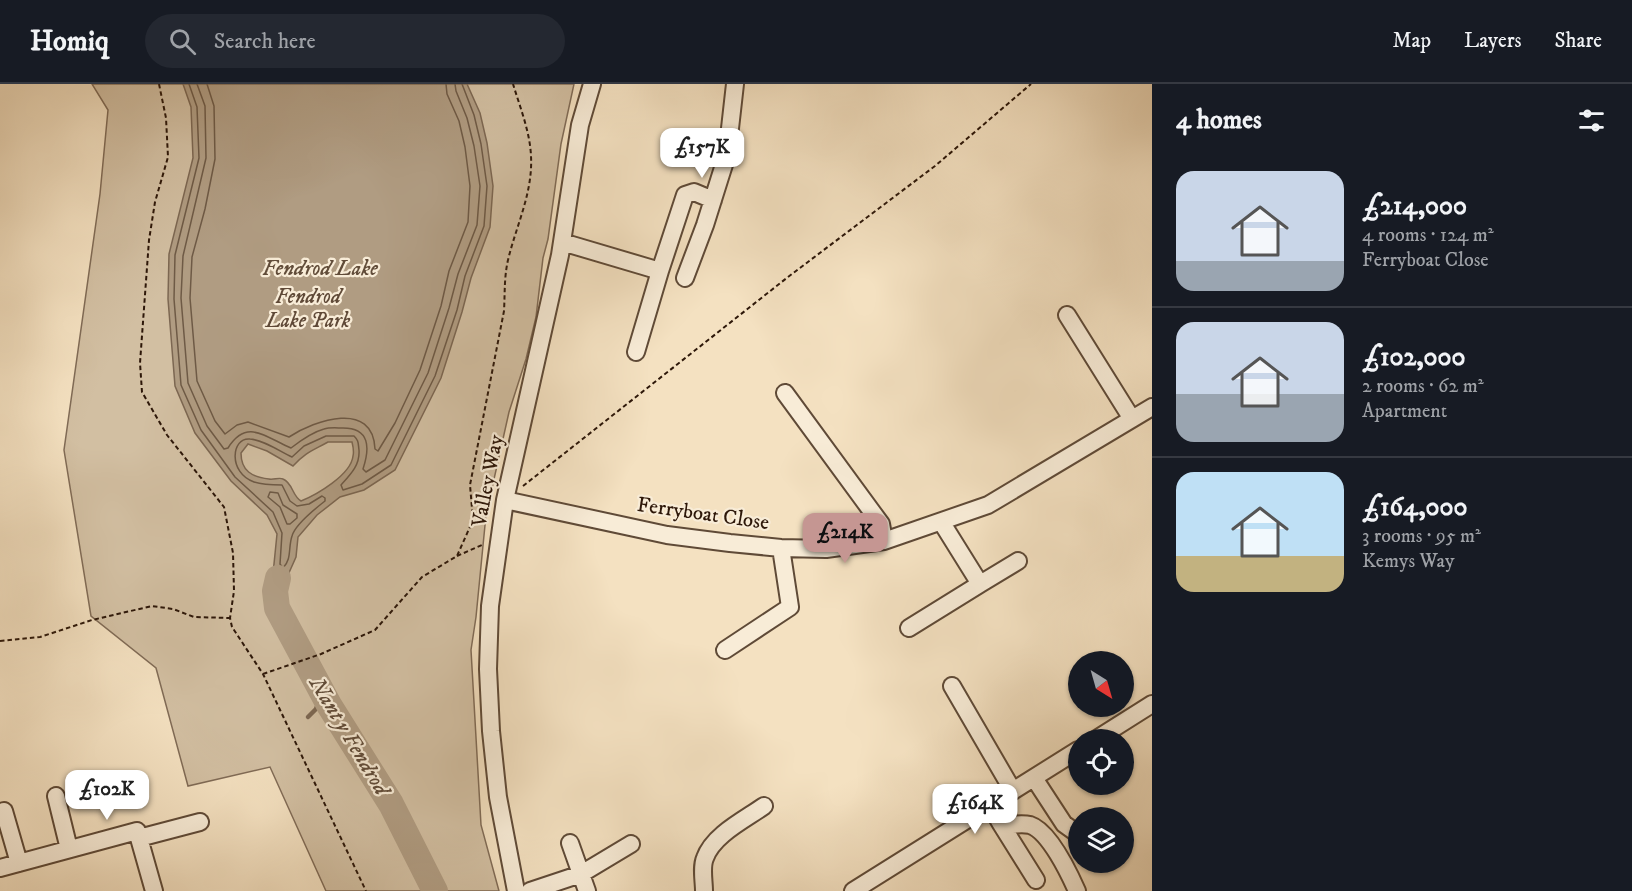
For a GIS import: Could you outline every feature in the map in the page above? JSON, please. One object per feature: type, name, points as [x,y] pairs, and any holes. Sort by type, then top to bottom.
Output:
[{"type":"street","name":"Valley Way","points":[[516,891],[498,797],[491,731],[488,669],[490,606],[505,501],[562,242],[580,125],[592,84]]},
{"type":"street","points":[[685,278],[727,155],[735,84]]},
{"type":"street","points":[[636,352],[686,195],[694,192],[713,200]]},
{"type":"street","points":[[562,242],[660,271]]},
{"type":"street","points":[[1067,315],[1132,419]]},
{"type":"street","points":[[786,393],[881,524],[884,541]]},
{"type":"street","name":"Ferryboat Close","points":[[505,501],[667,535],[781,548],[826,549],[884,541],[942,523],[988,505],[1152,407]]},
{"type":"street","points":[[942,523],[980,584]]},
{"type":"street","points":[[725,650],[790,607],[781,548]]},
{"type":"street","points":[[909,628],[1018,561]]},
{"type":"street","points":[[952,686],[1013,791]]},
{"type":"street","points":[[1116,729],[1150,711]]},
{"type":"street","points":[[853,891],[1068,756]]},
{"type":"street","points":[[1034,778],[1068,827]]},
{"type":"street","points":[[56,796],[69,849]]},
{"type":"street","points":[[990,805],[1036,880]]},
{"type":"street","points":[[704,891],[704,860],[710,847],[764,806]]},
{"type":"street","points":[[4,811],[19,863]]},
{"type":"street","points":[[139,838],[200,822]]},
{"type":"street","points":[[1001,824],[1011,826],[1027,824],[1042,832],[1077,891]]},
{"type":"street","points":[[0,868],[137,831],[154,891]]},
{"type":"street","points":[[570,843],[586,891]]},
{"type":"street","points":[[530,891],[581,874],[631,844]]},
{"type":"path","points":[[159,84],[166,118],[168,157],[155,202],[149,240],[140,363],[142,392],[167,435],[224,507],[233,553],[232,627],[263,674],[366,891]]},
{"type":"path","points":[[457,556],[473,520],[470,484],[504,311],[503,284],[531,176],[531,155],[527,133],[513,84]]},
{"type":"path","points":[[505,501],[788,277],[935,166],[1031,84]]},
{"type":"path","points":[[263,674],[286,668],[375,630],[422,577],[457,556],[500,538]]},
{"type":"path","points":[[0,641],[39,637],[92,620],[152,606],[173,609],[194,616],[231,618]]},
{"type":"green space","name":"Fendrod Lake Park","points":[[92,84],[574,84],[561,144],[536,317],[526,359],[509,412],[486,515],[471,650],[481,825],[499,891],[326,891],[270,767],[188,786],[156,668],[91,616],[64,450],[100,194],[108,110]]},
{"type":"water","name":"Fendrod Lake","points":[[183,84],[467,84],[480,113],[487,143],[493,186],[490,227],[471,278],[441,378],[395,470],[364,490],[340,497],[317,515],[298,537],[296,557],[288,575],[278,578],[273,574],[277,534],[267,515],[231,481],[195,433],[175,386],[168,299],[169,254],[193,158],[191,107]],"holes":[[[328,442],[352,442],[351,463],[340,477],[324,489],[301,501],[291,486],[281,478],[257,477],[245,469],[241,453],[248,444],[267,451],[293,466]]]},
{"type":"waterway","name":"Nant y Fendrod","points":[[278,578],[275,591],[277,608],[329,705],[391,804],[435,891]]},
{"type":"waterway","points":[[308,717],[316,709],[322,693]]}]
